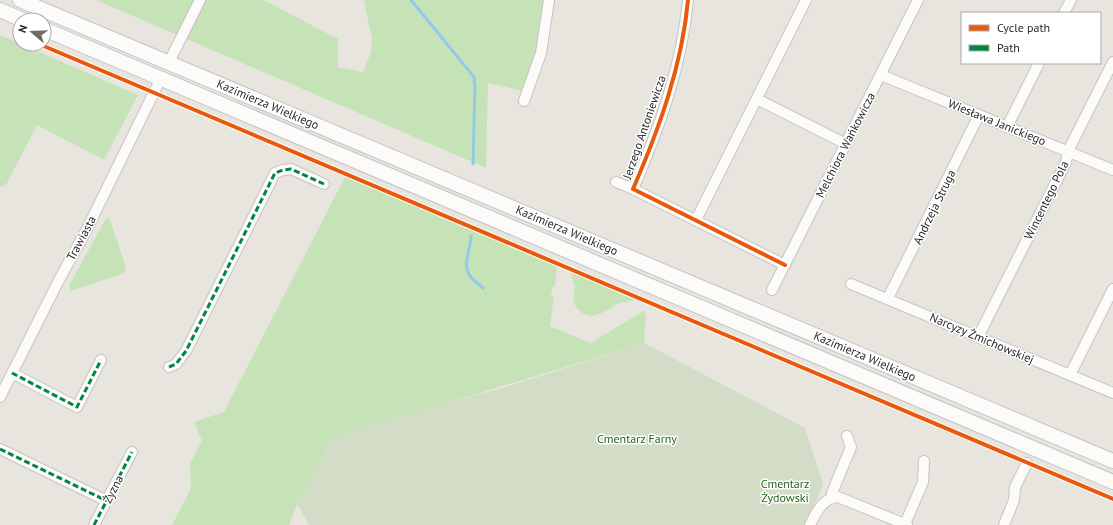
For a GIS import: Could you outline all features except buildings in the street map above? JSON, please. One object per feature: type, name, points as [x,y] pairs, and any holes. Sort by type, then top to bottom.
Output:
[{"type":"main road","name":"Kazimierza Wielkiego","points":[[20,0],[1110,460]]},
{"type":"main road","points":[[0,10],[12,15]]},
{"type":"main road","name":"Kazimierza Wielkiego","points":[[52,32],[281,128],[1113,482]]},
{"type":"main road","points":[[281,128],[286,128],[290,124],[292,117],[288,112]]},
{"type":"main road","points":[[574,253],[586,238]]},
{"type":"main road","points":[[1099,476],[1110,460]]},
{"type":"street","points":[[169,62],[200,0]]},
{"type":"street","points":[[524,101],[541,53],[549,0]]},
{"type":"street","name":"Jerzego Antoniewicza","points":[[688,0],[676,65],[663,111],[633,189],[785,265]]},
{"type":"street","points":[[696,220],[806,0]]},
{"type":"street","name":"Melchiora Wańkowicza","points":[[772,290],[918,0]]},
{"type":"street","points":[[1065,12],[1071,0]]},
{"type":"street","name":"Wincentego Pola","points":[[978,337],[1066,162],[1068,151],[1113,62]]},
{"type":"street","points":[[1007,127],[1038,64]]},
{"type":"street","name":"Wiesława Janickiego","points":[[881,74],[979,116],[1113,170]]},
{"type":"street","name":"Trawiasta","points":[[0,397],[59,280],[87,229],[161,78]]},
{"type":"street","points":[[757,99],[846,144]]},
{"type":"street","name":"Andrzeja Struga","points":[[888,298],[979,116]]},
{"type":"street","points":[[169,367],[176,364],[186,351],[275,173],[291,169],[324,184]]},
{"type":"street","points":[[616,182],[633,189]]},
{"type":"street","name":"Narcyzy Żmichowskiej","points":[[851,284],[888,298],[1113,393]]},
{"type":"street","points":[[1070,375],[1113,289]]},
{"type":"street","points":[[12,374],[77,407],[101,360]]},
{"type":"street","points":[[833,498],[832,494],[851,447],[847,436]]},
{"type":"street","points":[[0,448],[107,501]]},
{"type":"street","name":"Żyzna","points":[[94,525],[132,452]]},
{"type":"street","points":[[810,525],[824,502],[838,497],[906,525],[923,482],[924,461]]},
{"type":"street","points":[[1004,525],[1014,500],[1015,487],[1027,463]]},
{"type":"green space","points":[[96,0],[264,0],[338,39],[338,67],[363,72],[371,52],[372,40],[364,0],[548,0],[527,92],[488,83],[486,168]]},
{"type":"green space","points":[[0,35],[12,40],[12,52],[39,52],[138,95],[104,160],[37,125],[6,185],[0,187]]},
{"type":"green space","points":[[345,177],[557,266],[555,286],[553,286],[551,296],[554,297],[550,326],[590,343],[644,311],[646,315],[644,343],[332,438],[297,504],[289,525],[172,525],[191,488],[190,463],[202,441],[194,422],[224,412]]},
{"type":"green space","points":[[106,218],[110,220],[126,267],[125,271],[122,274],[71,291],[69,286]]},
{"type":"green space","points":[[571,272],[635,299],[620,303],[601,314],[591,316],[586,315],[576,308],[574,303],[574,286]]},
{"type":"green space","name":"Cmentarz Farny","points":[[644,343],[805,428],[823,484],[806,525],[309,525],[297,504],[331,438],[403,415],[509,386]]},
{"type":"waterway","points":[[411,0],[474,77],[473,164]]},
{"type":"waterway","points":[[471,236],[467,257],[468,273],[483,288]]},
{"type":"marked path","points":[[169,367],[176,364],[186,351],[275,173],[291,169],[324,184]]},
{"type":"marked path","points":[[12,373],[77,407],[101,360]]},
{"type":"marked path","points":[[0,449],[107,501]]},
{"type":"marked path","points":[[94,525],[132,452]]},
{"type":"cycle path","points":[[688,0],[681,49],[675,73],[652,143],[633,189],[785,265]]},
{"type":"cycle path","points":[[52,50],[1113,499]]},
{"type":"park label","name":"Cmentarz Żydowski","points":[[785,490]]}]
